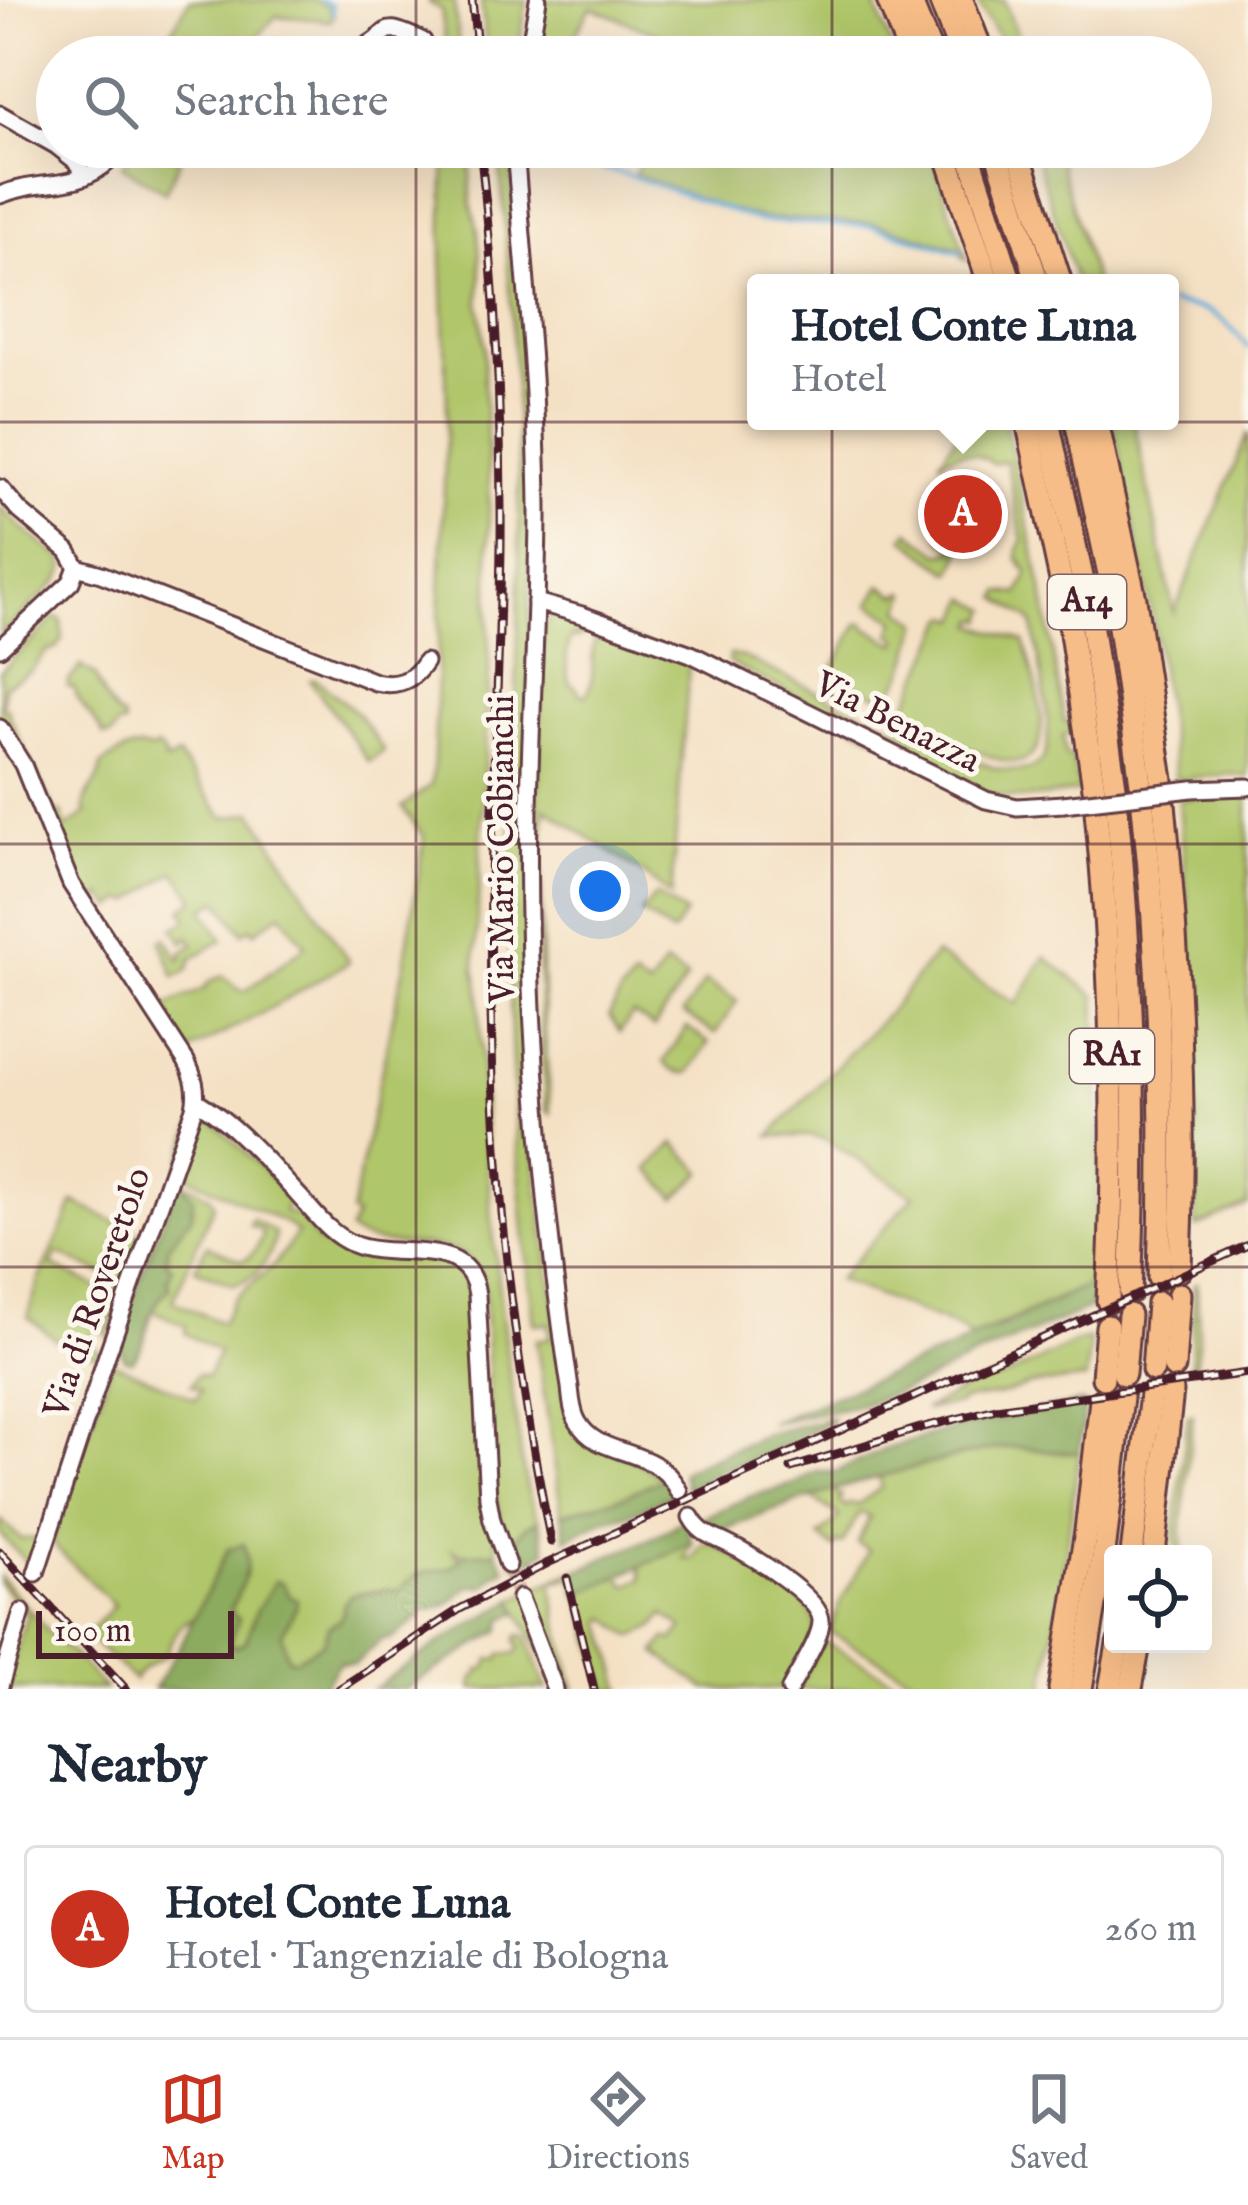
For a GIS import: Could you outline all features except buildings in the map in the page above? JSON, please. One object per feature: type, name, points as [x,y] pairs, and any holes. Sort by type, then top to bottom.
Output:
[{"type":"highway","points":[[888,0],[903,36]]},
{"type":"highway","points":[[910,0],[925,36]]},
{"type":"highway","points":[[940,0],[954,36]]},
{"type":"highway","points":[[962,0],[976,36]]},
{"type":"highway","points":[[951,168],[986,274]]},
{"type":"highway","points":[[974,168],[1008,274]]},
{"type":"highway","points":[[1002,168],[1035,274]]},
{"type":"highway","points":[[1024,168],[1057,274]]},
{"type":"highway","points":[[1029,430],[1105,798]]},
{"type":"highway","name":"A14","points":[[1050,430],[1089,610],[1133,1041],[1134,1174],[1119,1296]]},
{"type":"highway","name":"A14","points":[[1078,430],[1151,781],[1135,599],[1099,430]]},
{"type":"highway","name":"RA1","points":[[1154,805],[1179,995],[1183,1148],[1170,1274]]},
{"type":"highway","points":[[1164,1368],[1168,1298]]},
{"type":"highway","points":[[1060,1689],[1112,1387],[1129,1315]]},
{"type":"highway","points":[[1081,1689],[1102,1564],[1112,1387],[1107,1325]]},
{"type":"highway","points":[[1134,1545],[1162,1393],[1154,1545]]},
{"type":"highway","points":[[1110,1689],[1116,1653]]},
{"type":"highway","points":[[1131,1689],[1137,1653]]},
{"type":"street","points":[[532,36],[538,0]]},
{"type":"street","points":[[378,36],[389,29],[412,36]]},
{"type":"street","points":[[0,114],[36,134]]},
{"type":"street","points":[[81,168],[86,176]]},
{"type":"street","points":[[0,195],[65,184],[100,168]]},
{"type":"street","name":"Via Mario Cobianchi","points":[[517,168],[536,406],[529,812],[534,1057],[548,1220],[577,1422],[604,1443],[663,1468],[679,1491]]},
{"type":"street","points":[[0,488],[68,551],[77,568],[386,685],[412,678],[425,662]]},
{"type":"street","points":[[0,648],[71,581],[77,568]]},
{"type":"street","name":"Via Benazza","points":[[536,602],[691,654],[986,800],[1017,807],[1248,787]]},
{"type":"street","points":[[0,728],[23,765],[58,858],[79,898],[190,1068],[196,1101],[347,1242],[375,1250],[448,1256],[471,1274],[477,1291],[489,1506],[508,1565]]},
{"type":"street","name":"Via di Roveretolo","points":[[36,1574],[196,1101]]},
{"type":"street","points":[[691,1517],[700,1531],[748,1555],[818,1610],[819,1633],[790,1689]]},
{"type":"street","points":[[520,1598],[555,1689]]},
{"type":"street","points":[[0,1686],[22,1612]]},
{"type":"green space","points":[[189,0],[315,0],[334,15],[331,21],[276,16],[258,36],[169,36]]},
{"type":"green space","points":[[454,0],[458,36],[444,36],[441,9],[429,3]]},
{"type":"green space","points":[[481,0],[527,0],[521,36],[485,36]]},
{"type":"green space","points":[[544,0],[873,0],[888,36],[662,36],[591,7],[575,36],[538,36]]},
{"type":"green space","points":[[977,0],[1004,0],[1018,36],[998,36]]},
{"type":"green space","points":[[125,168],[177,168],[165,192]]},
{"type":"green space","points":[[444,168],[471,168],[485,346],[489,481],[489,669],[475,969],[500,1300],[522,1464],[539,1521],[526,1526],[511,1542],[494,1491],[484,1288],[476,1267],[446,1248],[367,1240],[349,1231],[356,1216],[351,1213],[404,966],[424,837],[402,807],[431,785],[434,760],[447,407]]},
{"type":"green space","points":[[500,168],[510,168],[524,315],[530,454],[528,1058],[538,1184],[571,1422],[663,1478],[624,1496],[562,1514],[536,1340],[550,1338],[549,1323],[534,1324],[512,1071],[511,836],[519,475]]},
{"type":"green space","points":[[638,168],[936,168],[967,260],[959,249],[874,223],[760,218],[635,174]]},
{"type":"green space","points":[[1040,168],[1061,168],[1092,274],[1073,274]]},
{"type":"green space","points":[[960,430],[1007,430],[1044,597],[1064,721],[1070,722],[1072,733],[1063,736],[1066,756],[1071,756],[1080,791],[1022,798],[987,793],[728,662],[730,655],[743,657],[992,767],[1020,770],[1040,763],[1048,731],[1033,625],[998,598],[1001,592],[1019,594],[1028,574],[1018,560],[1023,540],[1006,461],[993,464],[967,453],[939,462]]},
{"type":"green space","points":[[1115,430],[1136,430],[1174,613],[1248,433],[1248,777],[1228,774],[1176,780],[1153,620]]},
{"type":"green space","points":[[1,507],[63,559],[65,569],[0,635]]},
{"type":"green space","points":[[909,531],[941,554],[956,550],[942,534],[965,543],[953,571],[904,538]]},
{"type":"green space","points":[[881,585],[897,595],[907,594],[901,610],[919,625],[902,676],[882,697],[830,676],[859,623],[897,644],[899,638],[891,634],[896,620],[870,604]]},
{"type":"green space","points":[[968,598],[989,609],[985,620],[978,619],[975,625],[1024,641],[1028,654],[1041,728],[1031,756],[1017,762],[944,739],[902,715],[947,618],[959,619]]},
{"type":"green space","points":[[56,617],[61,620],[63,639],[31,671],[5,685],[2,707],[8,709],[55,812],[62,813],[65,829],[87,813],[89,792],[101,766],[112,758],[131,749],[157,747],[166,762],[178,756],[224,818],[253,812],[349,962],[187,1053],[161,1008],[223,976],[241,991],[247,990],[306,946],[281,913],[254,932],[251,928],[243,933],[218,900],[204,910],[223,940],[192,958],[188,970],[175,977],[161,941],[166,937],[179,960],[183,959],[181,953],[194,944],[189,937],[183,942],[174,928],[188,919],[182,909],[195,899],[175,871],[131,902],[123,900],[113,908],[103,896],[91,904],[25,758],[0,719],[0,672]]},
{"type":"green space","points":[[550,617],[584,626],[582,635],[572,636],[566,660],[570,684],[579,694],[586,695],[590,687],[594,644],[602,628],[683,659],[689,666],[671,896],[545,808],[542,961],[551,1114],[546,1110],[542,1050],[538,869],[543,628]]},
{"type":"green space","points":[[81,666],[95,675],[123,719],[124,725],[112,735],[104,736],[74,688],[68,687]]},
{"type":"green space","points":[[316,679],[357,713],[384,751],[369,762],[310,680]]},
{"type":"green space","points":[[1248,797],[1248,1205],[1196,1227],[1196,1005],[1179,800]]},
{"type":"green space","points":[[656,895],[685,914],[672,933],[641,913]]},
{"type":"green space","points":[[935,954],[1016,1004],[1045,957],[1096,996],[1095,1282],[971,1338],[959,1328],[837,1280],[914,1196],[825,1139],[770,1136],[888,1013]]},
{"type":"green space","points":[[665,964],[687,978],[654,1027],[633,1014],[620,1032],[609,1016],[621,993],[634,979],[649,988]]},
{"type":"green space","points":[[705,981],[737,1001],[715,1034],[683,1013]]},
{"type":"green space","points":[[687,1027],[709,1043],[689,1073],[675,1071],[664,1062]]},
{"type":"green space","points":[[204,1116],[292,1198],[285,1213],[299,1215],[317,1241],[332,1250],[439,1261],[457,1269],[468,1284],[497,1552],[452,1550],[461,1561],[445,1572],[417,1575],[398,1591],[358,1593],[340,1620],[328,1627],[323,1643],[295,1660],[287,1657],[281,1634],[290,1596],[282,1583],[257,1610],[246,1641],[236,1647],[229,1642],[231,1608],[245,1575],[245,1558],[229,1549],[195,1617],[176,1632],[166,1656],[134,1680],[86,1635],[114,1605],[56,1548],[53,1539],[112,1362],[196,1399],[201,1390],[191,1385],[198,1374],[207,1377],[219,1352],[185,1333],[186,1326],[152,1310],[169,1287],[167,1247],[192,1211],[192,1198],[174,1182],[177,1179],[211,1197],[214,1204],[173,1301],[222,1323],[234,1299],[275,1264],[297,1233],[182,1173],[179,1166],[196,1118]]},
{"type":"green space","points":[[675,1143],[703,1172],[676,1198],[649,1169]]},
{"type":"green space","points":[[174,1182],[193,1198],[191,1217],[167,1247],[166,1263],[173,1267],[170,1288],[155,1306],[132,1361],[124,1358],[119,1343]]},
{"type":"green space","points":[[74,1202],[144,1236],[108,1337],[116,1294],[108,1287],[111,1278],[58,1253],[51,1265],[106,1291],[91,1345],[101,1357],[65,1347],[28,1317]]},
{"type":"green space","points":[[252,1219],[275,1233],[268,1258],[257,1272],[233,1285],[195,1269],[207,1245],[242,1261],[250,1256],[263,1234],[249,1225]]},
{"type":"green space","points":[[1095,1282],[1091,1308],[921,1383],[872,1402],[769,1423],[956,1347]]},
{"type":"green space","points":[[1194,1284],[1199,1336],[1195,1367],[1191,1367]]},
{"type":"green space","points":[[1090,1339],[1086,1379],[1030,1385],[924,1410],[984,1381],[1003,1378]]},
{"type":"green space","points":[[1085,1404],[1079,1452],[1014,1447],[980,1451],[845,1486],[719,1532],[702,1522],[749,1497],[816,1472],[835,1472],[886,1449],[955,1428]]},
{"type":"green space","points":[[1193,1414],[1183,1545],[1176,1545],[1174,1535],[1188,1415]]},
{"type":"green space","points":[[831,1418],[762,1457],[686,1489],[682,1472],[686,1469],[764,1435]]},
{"type":"green space","points":[[1016,1447],[1079,1452],[1044,1689],[932,1689],[830,1632],[869,1550],[857,1543],[870,1517],[860,1512],[842,1544],[834,1548],[819,1536],[840,1517],[811,1497],[832,1490],[846,1507],[857,1505],[881,1488],[880,1476]]},
{"type":"green space","points":[[663,1478],[673,1495],[566,1539],[562,1514],[624,1496]]},
{"type":"green space","points":[[0,1519],[21,1539],[40,1539],[31,1567],[0,1534]]},
{"type":"green space","points":[[686,1520],[692,1543],[577,1595],[575,1571]]},
{"type":"green space","points":[[539,1521],[546,1550],[515,1565],[507,1541]]},
{"type":"green space","points":[[692,1543],[684,1559],[693,1559],[703,1544],[713,1544],[791,1591],[813,1615],[813,1633],[785,1689],[706,1689],[656,1653],[683,1628],[664,1614],[654,1627],[633,1637],[607,1618],[603,1621],[622,1689],[607,1689],[579,1594],[619,1576],[627,1586],[643,1578],[640,1566]]},
{"type":"green space","points":[[244,1544],[246,1568],[231,1608],[239,1618],[230,1642],[236,1647],[246,1641],[275,1581],[297,1599],[282,1634],[287,1657],[294,1660],[323,1643],[328,1627],[340,1619],[351,1595],[398,1591],[415,1576],[453,1566],[463,1554],[497,1552],[506,1569],[486,1586],[469,1586],[391,1639],[382,1639],[355,1664],[339,1663],[321,1689],[154,1689],[228,1549]]},
{"type":"green space","points":[[572,1571],[574,1577],[552,1582],[575,1689],[562,1689],[512,1600]]},
{"type":"green space","points":[[0,1577],[105,1689],[4,1689],[27,1614]]},
{"type":"green space","points":[[514,1600],[519,1612],[503,1619],[501,1630],[405,1689],[374,1689],[438,1644]]},
{"type":"green space","points":[[519,1635],[526,1636],[547,1689],[472,1689],[474,1677],[487,1668],[490,1659],[516,1653]]},
{"type":"green space","points":[[825,1642],[910,1689],[796,1689]]},
{"type":"waterway","points":[[321,0],[332,6],[332,14]]},
{"type":"waterway","points":[[602,168],[759,221],[873,226],[961,253]]},
{"type":"waterway","points":[[1179,305],[1215,315],[1248,347]]},
{"type":"tunnel","points":[[508,1565],[520,1598]]},
{"type":"railway","points":[[472,0],[476,36]]},
{"type":"railway","points":[[482,168],[494,296],[501,496],[491,887],[496,1137],[508,1273],[551,1542]]},
{"type":"railway","points":[[339,1689],[460,1609],[548,1563],[1248,1245]]},
{"type":"railway","points":[[791,1468],[996,1409],[1248,1373]]},
{"type":"railway","points":[[0,1552],[126,1689]]},
{"type":"railway","points":[[567,1578],[594,1689]]},
{"type":"place","name":"Hotel Conte Luna","points":[[963,514]]}]
